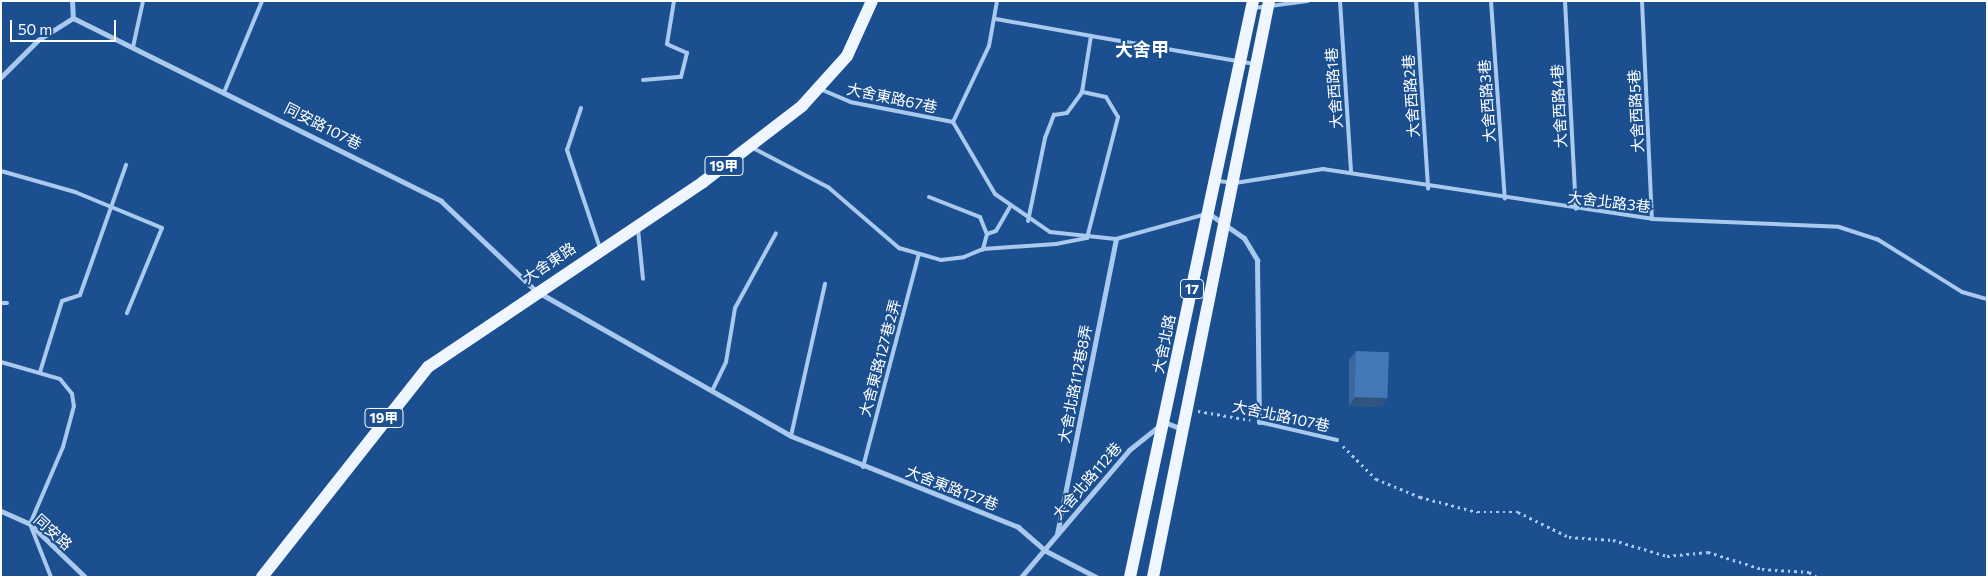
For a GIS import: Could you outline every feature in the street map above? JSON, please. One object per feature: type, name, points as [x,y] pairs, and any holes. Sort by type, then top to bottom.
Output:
[{"type":"main road","name":"大舍東路","points":[[262,577],[413,383],[536,291],[638,224],[749,146],[820,89],[847,56],[872,1]]},
{"type":"main road","name":"大舍北路","points":[[1130,577],[1252,5]]},
{"type":"main road","name":"17","points":[[1153,577],[1186,409],[1235,183],[1269,6]]},
{"type":"street","points":[[1,77],[38,40],[73,18],[72,1]]},
{"type":"street","name":"同安路107巷","points":[[73,18],[225,90],[454,209],[536,291]]},
{"type":"street","points":[[1208,213],[1244,238],[1257,260],[1258,422]]},
{"type":"street","name":"大舍北路112巷8弄","points":[[1057,534],[1116,239]]},
{"type":"street","name":"大舍東路127巷","points":[[536,291],[791,436],[863,467],[1018,527],[1044,550],[1096,577]]},
{"type":"street","points":[[1164,422],[1182,430]]},
{"type":"street","name":"大舍北路112巷","points":[[1021,577],[1129,450],[1164,422]]},
{"type":"street","name":"同安路","points":[[1,511],[30,524],[85,577]]},
{"type":"lane","points":[[133,47],[143,1]]},
{"type":"lane","points":[[225,90],[262,1]]},
{"type":"lane","points":[[643,80],[681,78],[687,52],[667,44],[674,1]]},
{"type":"lane","name":"大舍東路67巷","points":[[820,89],[850,102],[953,122],[974,84],[996,19],[997,1]]},
{"type":"lane","points":[[1252,5],[1269,6],[1308,1]]},
{"type":"lane","name":"大舍西路1巷","points":[[1340,1],[1351,173]]},
{"type":"lane","name":"大舍西路2巷","points":[[1416,1],[1428,189]]},
{"type":"lane","name":"大舍西路3巷","points":[[1491,1],[1505,200]]},
{"type":"lane","name":"大舍西路4巷","points":[[1565,1],[1576,209]]},
{"type":"lane","name":"大舍西路5巷","points":[[1642,1],[1652,219]]},
{"type":"lane","points":[[996,19],[1258,64]]},
{"type":"lane","points":[[1028,221],[1045,138],[1054,115],[1066,113],[1082,92],[1091,36]]},
{"type":"lane","points":[[1082,92],[1106,96],[1118,117],[1087,238]]},
{"type":"lane","points":[[581,108],[567,150],[600,248]]},
{"type":"lane","points":[[953,122],[976,167],[995,194],[1028,221],[1050,232],[1087,238],[1116,239],[1208,213]]},
{"type":"lane","points":[[749,146],[828,187],[872,220],[887,241],[919,254],[941,260],[964,257],[983,249],[1087,238]]},
{"type":"lane","points":[[40,372],[62,301],[80,295],[126,165]]},
{"type":"lane","points":[[1,171],[110,206],[162,228],[127,313]]},
{"type":"lane","name":"大舍北路3巷","points":[[1215,180],[1235,183],[1294,171],[1351,173],[1428,189],[1652,219],[1839,227],[1877,239],[1962,292],[1987,299]]},
{"type":"lane","points":[[929,197],[980,217],[988,234],[983,249]]},
{"type":"lane","points":[[988,234],[996,231],[1010,207]]},
{"type":"lane","points":[[638,224],[644,279]]},
{"type":"lane","points":[[712,391],[726,362],[736,308],[776,233]]},
{"type":"lane","name":"大舍東路127巷2弄","points":[[863,467],[919,254]]},
{"type":"lane","points":[[791,436],[825,284]]},
{"type":"lane","points":[[1,302],[7,303]]},
{"type":"lane","points":[[1,362],[40,372],[70,387],[74,406],[63,447],[30,524],[51,577]]},
{"type":"lane","name":"大舍北路107巷","points":[[1258,422],[1337,440]]},
{"type":"path","name":"大舍北路107巷","points":[[1186,409],[1258,422]]},
{"type":"path","name":"大舍北路107巷","points":[[1337,440],[1376,479],[1420,497],[1477,512],[1518,512],[1569,537],[1613,540],[1667,556],[1708,552],[1762,569],[1809,572],[1818,577]]},
{"type":"building","points":[[1356,351],[1389,352],[1387,398],[1354,397]]},
{"type":"district","name":"大舍甲","points":[[1142,49]]}]
